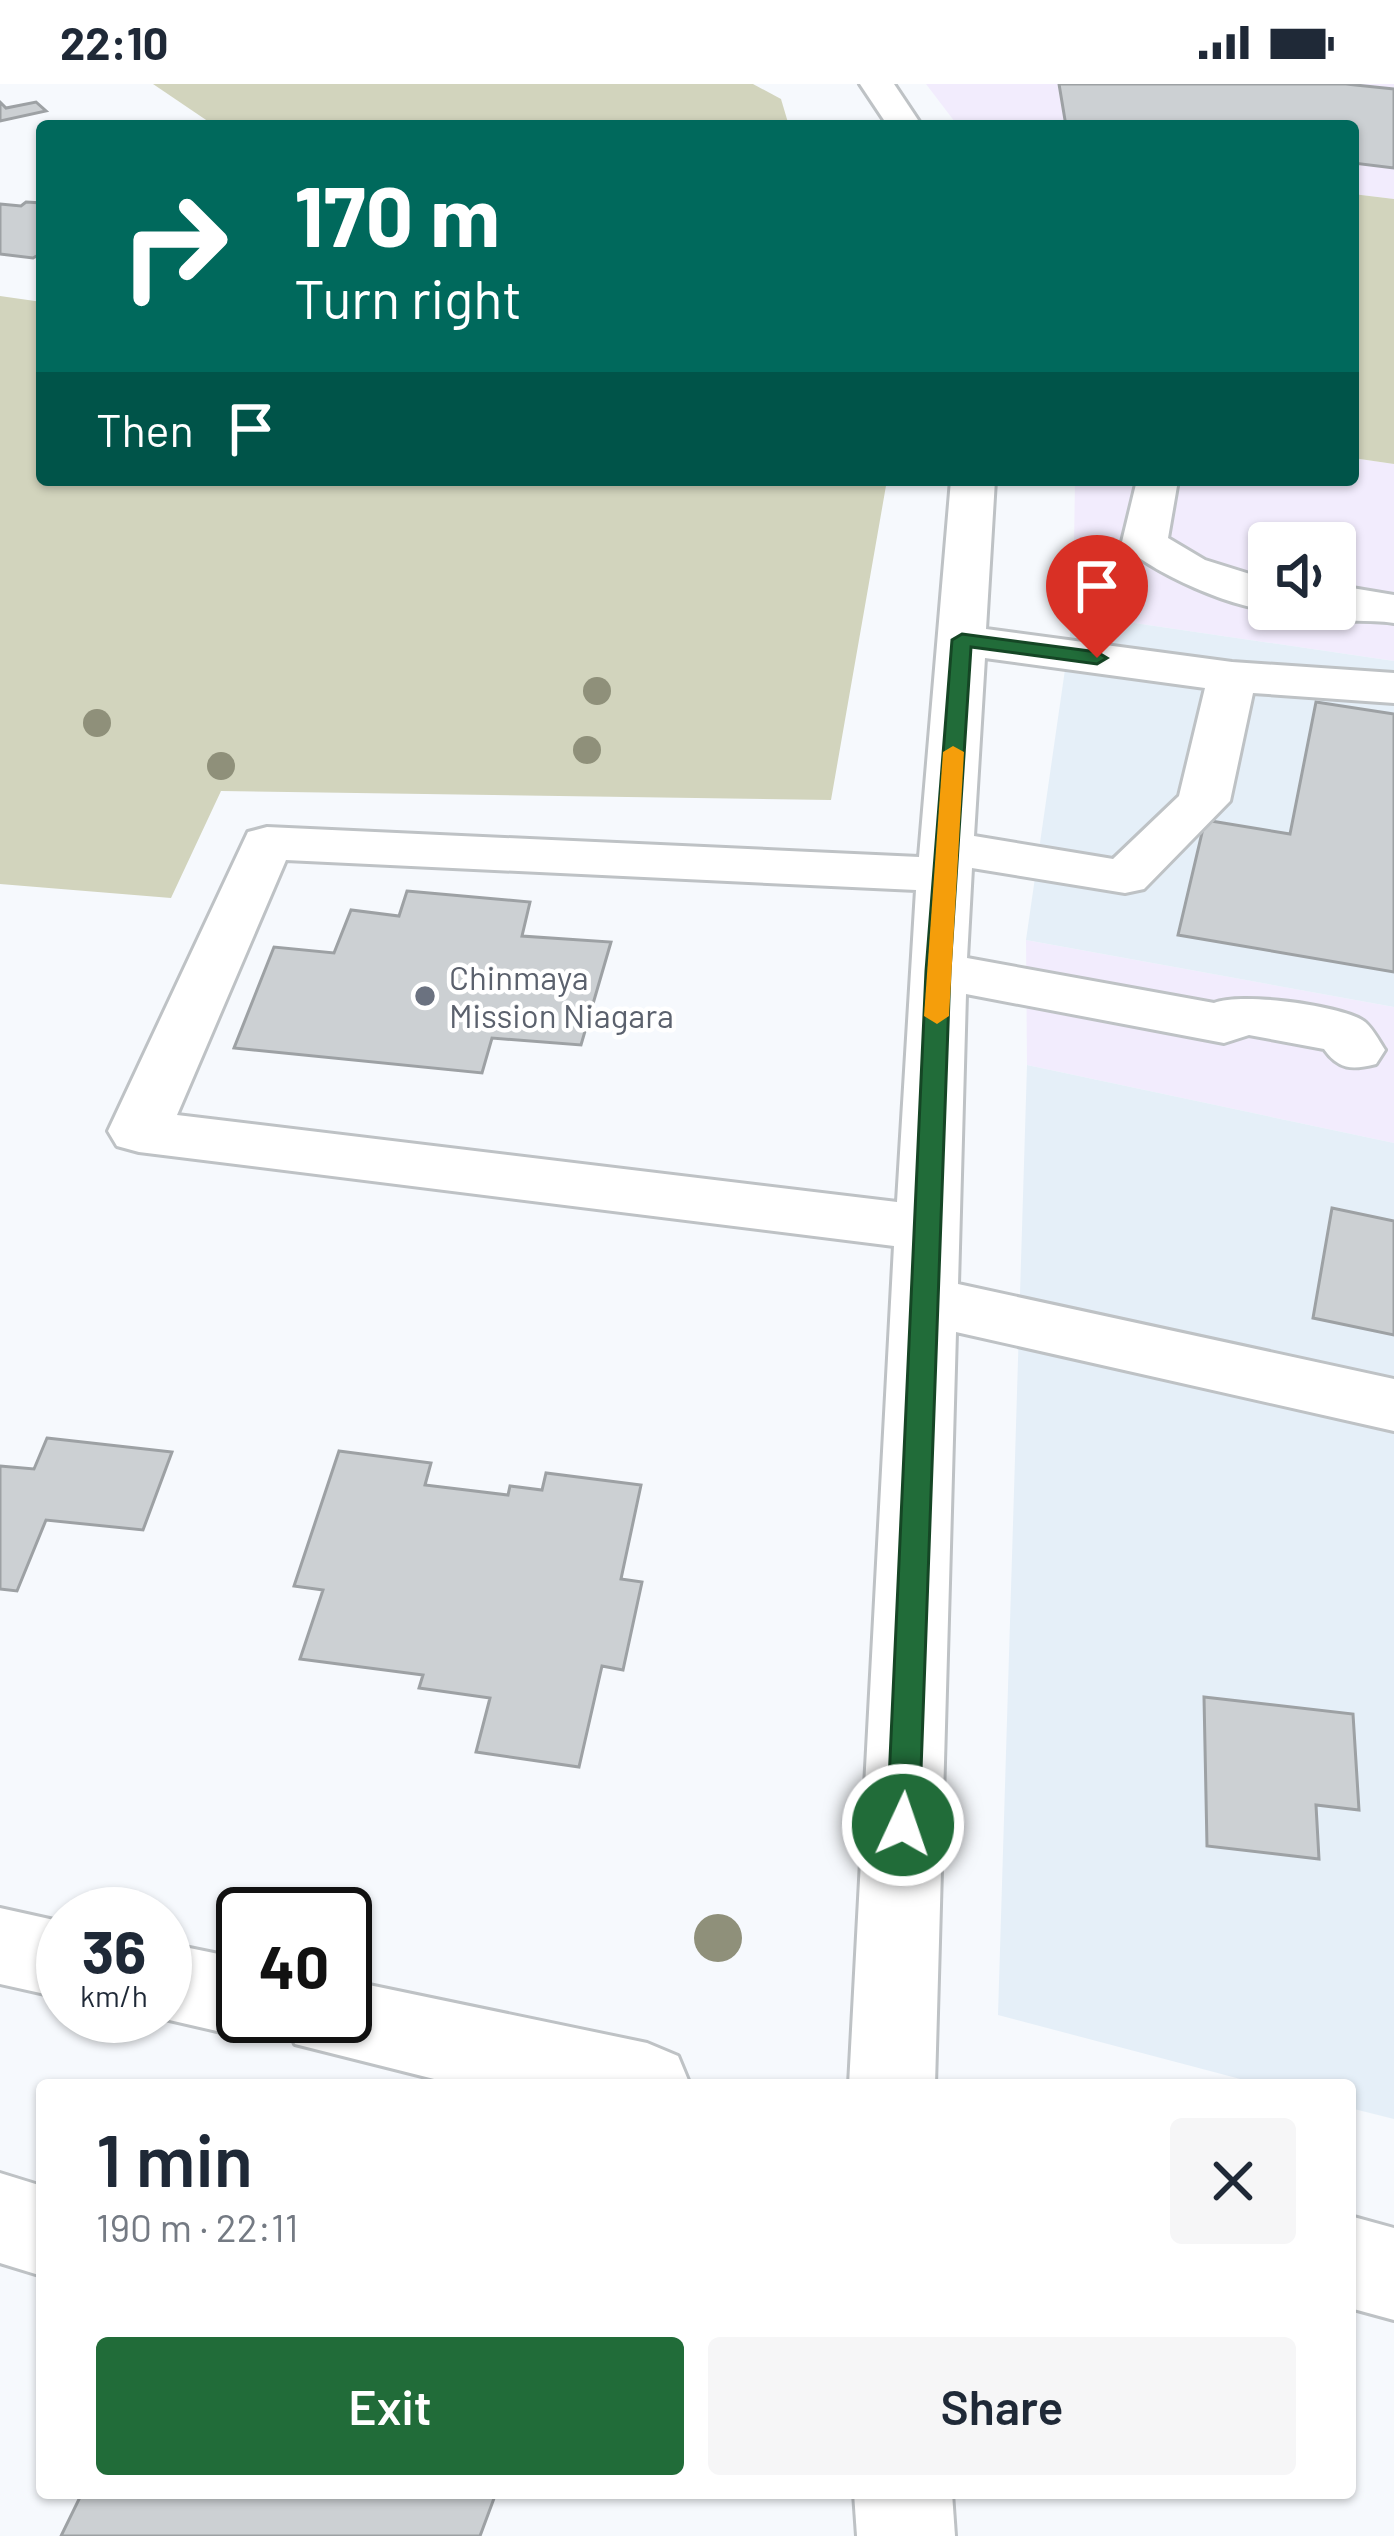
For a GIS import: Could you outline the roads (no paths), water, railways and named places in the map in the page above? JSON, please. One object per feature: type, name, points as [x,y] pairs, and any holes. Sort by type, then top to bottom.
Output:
[{"type":"street","points":[[877,84],[901,120]]},
{"type":"street","points":[[892,2079],[938,971],[973,486]]},
{"type":"street","points":[[1155,487],[1145,542],[1163,560],[1197,576],[1248,585]]},
{"type":"street","points":[[962,640],[1232,677],[1394,688]]},
{"type":"street","points":[[929,1228],[140,1131],[267,843],[946,861],[1124,878],[1204,801],[1232,677]]},
{"type":"street","points":[[938,971],[1223,1024],[1234,1040],[1336,1060],[1374,1053]]},
{"type":"street","points":[[927,1301],[1394,1405]]},
{"type":"street","points":[[0,1946],[36,1954]]},
{"type":"street","points":[[372,2026],[619,2079]]},
{"type":"street","points":[[0,2218],[36,2229]]},
{"type":"street","points":[[1356,2264],[1394,2274]]},
{"type":"place","name":"Chinmaya Mission Niagara","points":[[425,996]]}]
